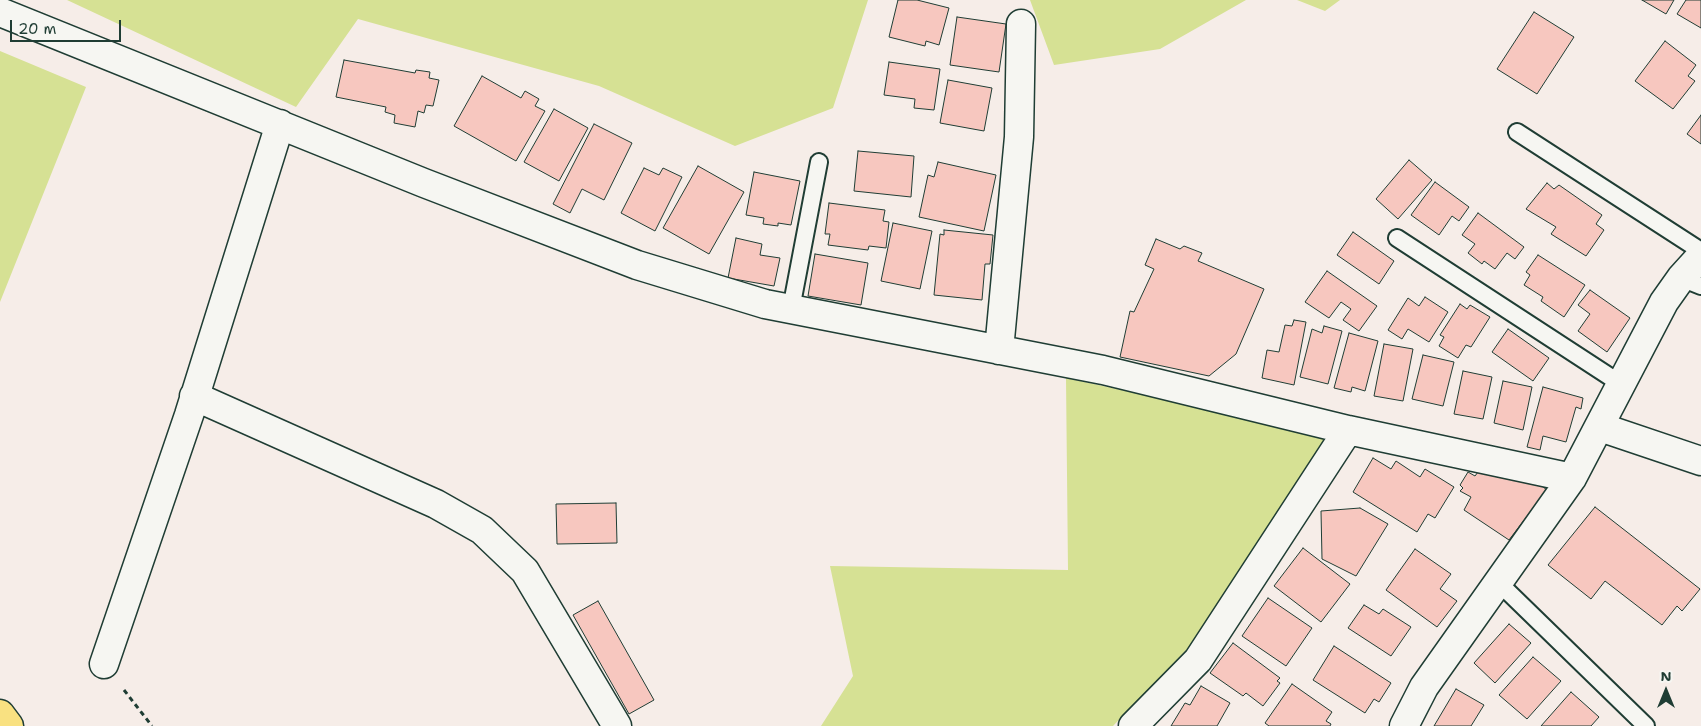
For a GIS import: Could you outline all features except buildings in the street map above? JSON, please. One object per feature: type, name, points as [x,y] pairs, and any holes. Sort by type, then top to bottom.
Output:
[{"type":"highway","points":[[0,714],[10,726]]},
{"type":"street","points":[[0,12],[424,183],[637,265],[765,304],[1104,370],[1348,430],[1572,478]]},
{"type":"street","points":[[999,350],[1019,137],[1021,24]]},
{"type":"street","points":[[104,664],[190,415],[194,396],[280,124]]},
{"type":"street","points":[[1404,726],[1424,688],[1572,478],[1664,302],[1691,282],[1701,256]]},
{"type":"street","points":[[194,396],[436,504],[482,530],[525,571],[617,726]]},
{"type":"street","points":[[1600,427],[1701,461]]},
{"type":"street","points":[[1132,726],[1198,660],[1348,430]]},
{"type":"lane","points":[[1517,132],[1701,251]]},
{"type":"lane","points":[[791,309],[819,162]]},
{"type":"lane","points":[[1397,238],[1621,384]]},
{"type":"lane","points":[[1498,582],[1646,726]]},
{"type":"path","points":[[104,664],[152,726]]},
{"type":"green space","points":[[67,0],[868,0],[833,108],[735,146],[599,86],[358,19],[296,107]]},
{"type":"green space","points":[[1030,0],[1246,0],[1160,49],[1054,65]]},
{"type":"green space","points":[[1297,0],[1340,0],[1325,11]]},
{"type":"green space","points":[[0,51],[86,87],[0,302]]},
{"type":"green space","points":[[1066,378],[1329,435],[1196,640],[1113,726],[821,726],[853,676],[830,566],[1068,570]]}]
